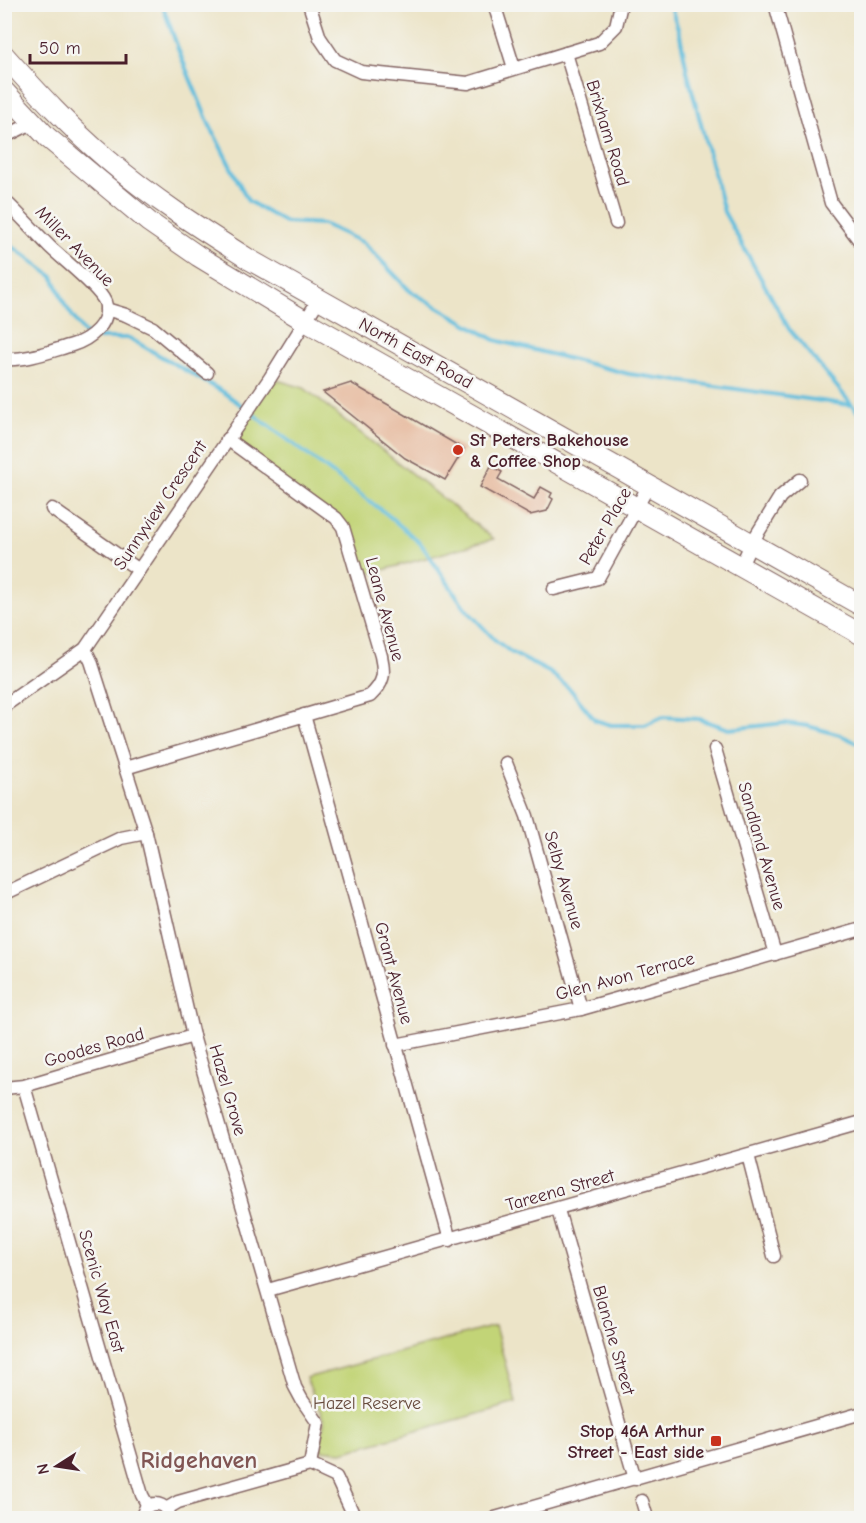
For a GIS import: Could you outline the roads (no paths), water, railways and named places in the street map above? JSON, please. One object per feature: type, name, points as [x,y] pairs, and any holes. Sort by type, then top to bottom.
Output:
[{"type":"main road","name":"North East Road","points":[[4,55],[74,129],[138,184],[250,260],[861,606]]},
{"type":"main road","name":"North East Road","points":[[4,91],[47,137],[149,222],[198,256],[306,321],[861,635]]},
{"type":"street","points":[[309,4],[320,38],[335,60],[361,72],[468,83],[599,43],[616,26],[621,4]]},
{"type":"street","points":[[494,4],[514,68]]},
{"type":"street","points":[[775,4],[831,202],[861,244]]},
{"type":"street","name":"Brixham Road","points":[[566,53],[616,223]]},
{"type":"street","points":[[4,137],[34,122]]},
{"type":"street","name":"Miller Avenue","points":[[4,200],[98,291],[106,309],[105,318],[91,336],[79,342],[17,359],[4,358]]},
{"type":"street","name":"Sunnyview Crescent","points":[[4,706],[85,649],[319,299]]},
{"type":"street","points":[[106,309],[126,315],[153,328],[207,374]]},
{"type":"street","name":"Leane Avenue","points":[[125,768],[370,696],[382,683],[384,672],[381,656],[343,526],[336,518],[227,439]]},
{"type":"street","points":[[741,566],[751,544],[780,496],[800,480]]},
{"type":"street","name":"Peter Place","points":[[554,589],[598,578],[649,485]]},
{"type":"street","points":[[52,509],[139,570]]},
{"type":"street","name":"Hazel Grove","points":[[85,649],[91,661],[146,833],[193,1036],[295,1387],[318,1423],[310,1465]]},
{"type":"street","name":"Grant Avenue","points":[[304,715],[450,1240]]},
{"type":"street","name":"Sandland Avenue","points":[[715,749],[775,954]]},
{"type":"street","name":"Selby Avenue","points":[[506,763],[527,816],[581,1009]]},
{"type":"street","points":[[4,894],[121,838],[146,833]]},
{"type":"street","name":"Glen Avon Terrace","points":[[395,1045],[581,1009],[861,929]]},
{"type":"street","name":"Goodes Road","points":[[4,1088],[24,1086],[193,1036]]},
{"type":"street","name":"Scenic Way East","points":[[24,1086],[142,1495],[148,1506]]},
{"type":"street","name":"Tareena Street","points":[[268,1290],[558,1210],[861,1122]]},
{"type":"street","points":[[748,1155],[774,1256]]},
{"type":"street","name":"Blanche Street","points":[[558,1210],[634,1479]]},
{"type":"street","points":[[495,1518],[861,1413]]},
{"type":"street","points":[[141,1518],[142,1512],[154,1504],[168,1514],[178,1502],[310,1465],[336,1477],[355,1518]]},
{"type":"street","points":[[642,1501],[647,1518]]},
{"type":"waterway","points":[[162,4],[209,124],[248,201],[285,222],[323,224],[364,243],[410,291],[495,340],[629,374],[850,405]]},
{"type":"waterway","points":[[670,4],[680,35],[687,71],[724,212],[789,329],[862,417]]},
{"type":"waterway","points":[[4,240],[53,277],[65,305],[87,334]]},
{"type":"waterway","points":[[94,336],[129,338],[225,393],[388,515],[421,544],[465,608],[495,640],[512,653],[549,672],[570,689],[595,720],[611,725],[645,725],[663,717],[699,719],[729,729],[785,723],[808,726],[840,735],[862,745]]},
{"type":"place","name":"St Peters Bakehouse & Coffee Shop","points":[[458,450]]},
{"type":"place","name":"Stop 46A Arthur Street - East side","points":[[716,1441]]},
{"type":"district","name":"Ridgehaven","points":[[199,1460]]},
{"type":"park label","name":"Hazel Reserve","points":[[367,1403]]}]
